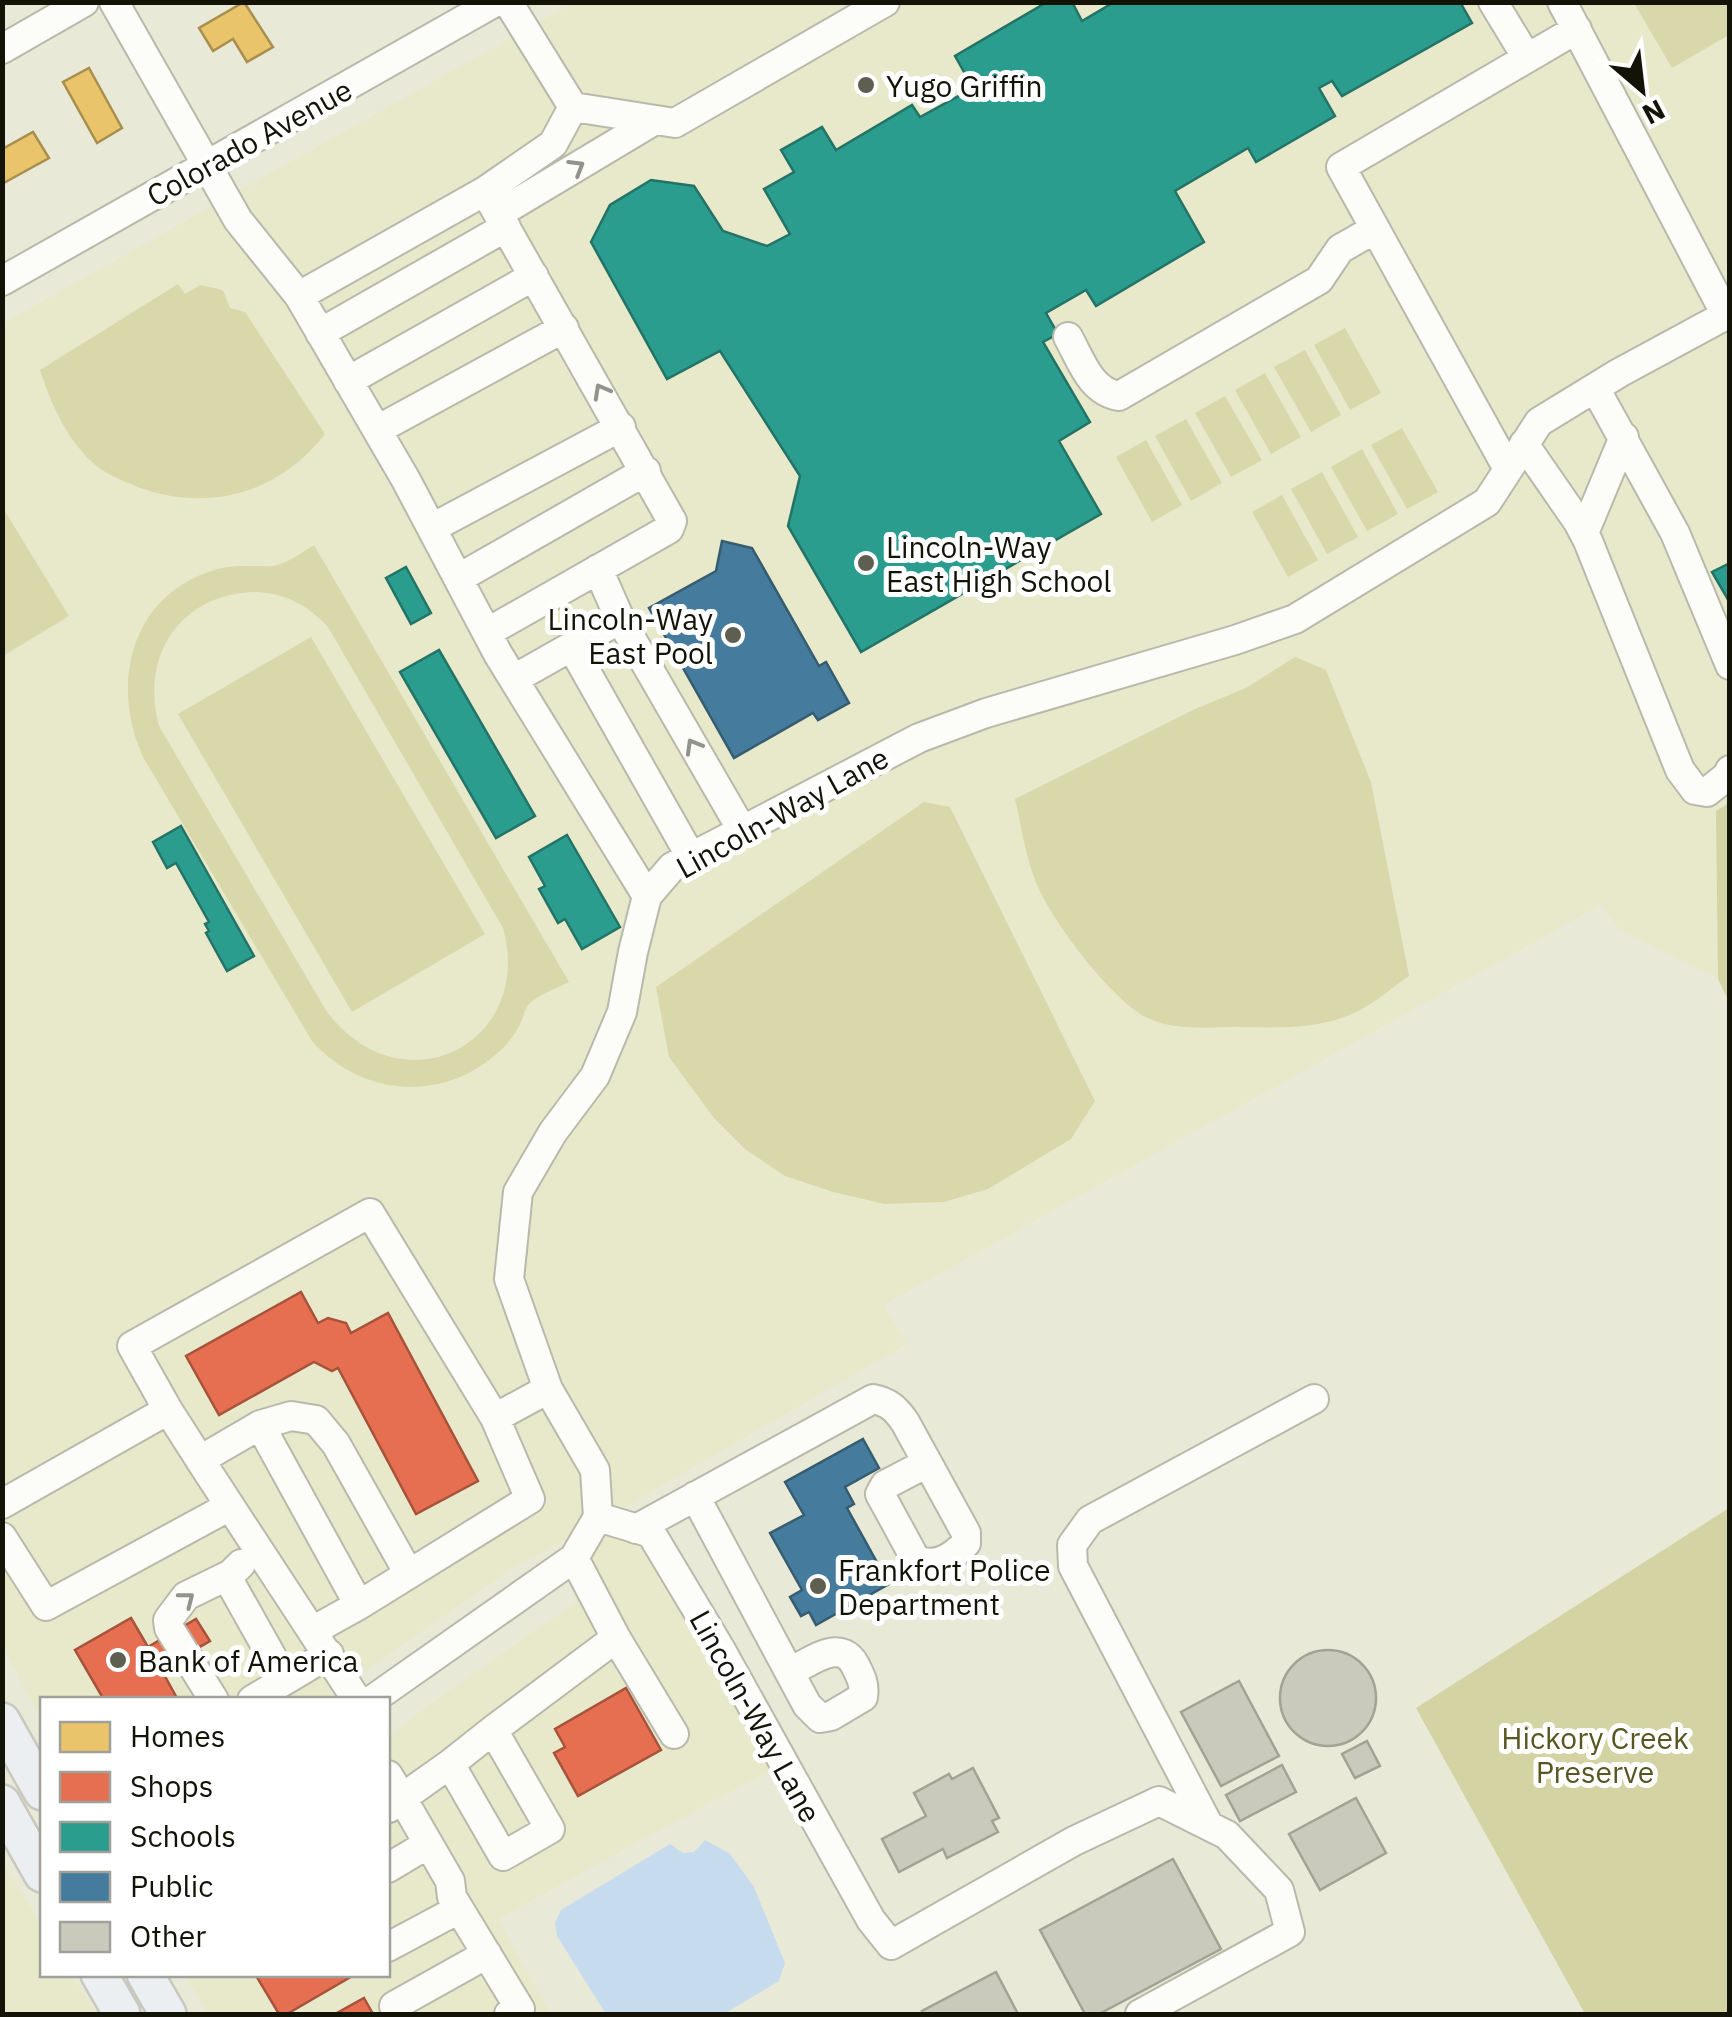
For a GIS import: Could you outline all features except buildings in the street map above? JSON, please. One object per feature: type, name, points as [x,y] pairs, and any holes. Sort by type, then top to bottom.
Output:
[{"type":"main road","points":[[2,1720],[40,1788]]},
{"type":"main road","points":[[2,1803],[40,1870]]},
{"type":"main road","points":[[101,1977],[122,2014]]},
{"type":"main road","points":[[148,1977],[168,2014]]},
{"type":"street","points":[[2,49],[84,2]]},
{"type":"street","points":[[114,2],[238,220],[298,296],[514,679],[647,896]]},
{"type":"street","name":"Colorado Avenue","points":[[2,281],[495,2]]},
{"type":"street","points":[[508,2],[572,107],[674,123],[885,2]]},
{"type":"street","points":[[1493,2],[1527,58]]},
{"type":"street","points":[[1562,2],[1577,29],[1726,315],[1538,422],[1508,470],[1340,167],[1577,29]]},
{"type":"street","points":[[298,296],[502,221],[554,144],[572,107]]},
{"type":"street","points":[[320,333],[656,120]]},
{"type":"street","points":[[488,632],[668,529],[672,522],[502,221]]},
{"type":"street","points":[[1068,337],[1093,382],[1105,394],[1119,396],[1319,280],[1340,250],[1375,229]]},
{"type":"street","points":[[348,381],[534,276]]},
{"type":"street","points":[[377,430],[564,328]]},
{"type":"street","points":[[1595,388],[1675,533],[1730,665]]},
{"type":"street","points":[[432,528],[620,427]]},
{"type":"street","points":[[1584,533],[1624,437]]},
{"type":"street","points":[[1524,444],[1584,533],[1680,770],[1695,790],[1708,792],[1730,770]]},
{"type":"street","name":"Lincoln-Way Lane","points":[[1209,1826],[1159,1801],[1074,1842],[891,1945],[871,1920],[721,1650],[651,1533],[598,1517],[595,1470],[548,1388],[509,1278],[518,1192],[553,1132],[595,1076],[622,1012],[647,896],[672,867],[919,738],[986,713],[1236,640],[1295,618],[1486,502],[1508,470]]},
{"type":"street","points":[[459,578],[646,471]]},
{"type":"street","points":[[598,569],[620,619],[742,830]]},
{"type":"street","points":[[514,679],[620,619]]},
{"type":"street","points":[[572,648],[691,858]]},
{"type":"street","points":[[257,1697],[284,1680],[321,1642],[359,1606],[530,1499],[496,1418],[370,1213],[132,1346],[168,1410],[321,1642],[355,1697]]},
{"type":"street","points":[[496,1418],[548,1388]]},
{"type":"street","points":[[636,1529],[873,1399],[896,1409],[927,1462]]},
{"type":"street","points":[[1140,2014],[1290,1932],[1280,1890],[1228,1835],[1209,1826],[1073,1566],[1072,1545],[1090,1520],[1314,1399]]},
{"type":"street","points":[[2,1504],[168,1410]]},
{"type":"street","points":[[200,1460],[260,1425],[291,1416],[316,1420],[336,1444],[409,1574]]},
{"type":"street","points":[[260,1425],[359,1606]]},
{"type":"street","points":[[695,1496],[807,1704],[820,1718],[831,1716],[863,1697],[863,1680],[843,1651],[833,1651],[790,1672]]},
{"type":"street","points":[[2,1537],[46,1606],[230,1506]]},
{"type":"street","points":[[376,1697],[574,1558],[598,1517]]},
{"type":"street","points":[[212,1697],[168,1620],[186,1596],[232,1574],[260,1551]]},
{"type":"street","points":[[574,1558],[616,1638],[674,1734]]},
{"type":"street","points":[[232,1574],[236,1595],[284,1680]]},
{"type":"street","points":[[517,2013],[452,1898],[450,1881],[392,1794],[450,1764],[616,1638]]},
{"type":"street","points":[[450,1764],[503,1856],[550,1829],[494,1730]]},
{"type":"street","points":[[390,1867],[428,1844]]},
{"type":"street","points":[[390,1945],[459,1909]]},
{"type":"street","points":[[398,2014],[394,2006],[487,1954]]},
{"type":"shaded area","name":"Lincoln-Way East High School","points":[[573,3],[1729,3],[1730,803],[1716,811],[1718,979],[1619,929],[1601,905],[884,1305],[907,1344],[592,1526],[647,1542],[777,1766],[498,1919],[551,2014],[208,2014],[186,1977],[390,1977],[390,1736],[576,1602],[590,1528],[514,1567],[328,1697],[40,1697],[40,1715],[3,1647],[2,324]]},
{"type":"shaded area","points":[[1634,3],[1729,3],[1729,35],[1672,68]]},
{"type":"shaded area","points":[[178,284],[185,294],[200,285],[223,290],[230,308],[245,312],[325,434],[285,472],[262,485],[213,498],[186,498],[133,485],[93,463],[67,432],[54,408],[40,370]]},
{"type":"shaded area","points":[[1345,328],[1381,393],[1350,410],[1314,345]]},
{"type":"shaded area","points":[[1305,350],[1341,415],[1311,432],[1274,367]]},
{"type":"shaded area","points":[[1265,373],[1301,437],[1271,454],[1235,390]]},
{"type":"shaded area","points":[[1225,396],[1262,460],[1231,477],[1195,413]]},
{"type":"shaded area","points":[[1186,419],[1222,483],[1191,501],[1155,436]]},
{"type":"shaded area","points":[[1402,428],[1438,492],[1407,509],[1371,445]]},
{"type":"shaded area","points":[[1146,440],[1182,505],[1152,522],[1116,457]]},
{"type":"shaded area","points":[[1362,449],[1398,514],[1367,531],[1331,467]]},
{"type":"shaded area","points":[[1322,472],[1358,537],[1327,554],[1291,489]]},
{"type":"shaded area","points":[[1282,495],[1318,560],[1288,577],[1252,512]]},
{"type":"shaded area","points":[[3,508],[69,616],[2,656]]},
{"type":"shaded area","points":[[314,545],[569,982],[528,1005],[517,1030],[498,1052],[472,1071],[449,1081],[424,1086],[376,1082],[331,1059],[312,1041],[143,757],[133,728],[129,671],[148,619],[165,598],[189,581],[218,569],[277,565]],"holes":[[[255,592],[295,602],[328,627],[503,928],[508,968],[500,1003],[482,1031],[456,1050],[425,1059],[391,1057],[358,1042],[327,1012],[159,726],[155,676],[161,653],[172,634],[206,604],[229,595]]]},
{"type":"shaded area","points":[[311,637],[485,934],[352,1012],[178,714]]},
{"type":"shaded area","points":[[1295,657],[1326,670],[1371,782],[1409,976],[1360,1010],[1311,1025],[1194,1027],[1150,1019],[1103,980],[1046,902],[1030,866],[1015,799],[1195,709],[1246,688]]},
{"type":"shaded area","points":[[924,802],[950,807],[1095,1101],[1071,1139],[988,1189],[944,1202],[885,1204],[785,1176],[745,1149],[714,1118],[669,1057],[656,987]]},
{"type":"shaded area","points":[[3,1862],[40,1924],[40,1977],[73,1977],[97,2014],[3,2014]]},
{"type":"green space","points":[[1729,803],[1729,1002],[1718,979],[1716,811]]},
{"type":"green space","name":"Hickory Creek Preserve","points":[[1729,1508],[1729,2014],[1585,2014],[1416,1708]]},
{"type":"water","points":[[705,1840],[730,1854],[754,1887],[785,1963],[779,1981],[724,2014],[606,2014],[557,1936],[555,1923],[561,1910],[670,1844],[683,1853],[694,1852]]},
{"type":"place","name":"Yugo Griffin","points":[[866,85]]},
{"type":"place","name":"Lincoln-Way East High School","points":[[866,563]]},
{"type":"place","name":"Lincoln-Way East Pool","points":[[733,635]]},
{"type":"place","name":"Frankfort Police Department","points":[[818,1586]]},
{"type":"place","name":"Bank of America","points":[[118,1660]]}]
